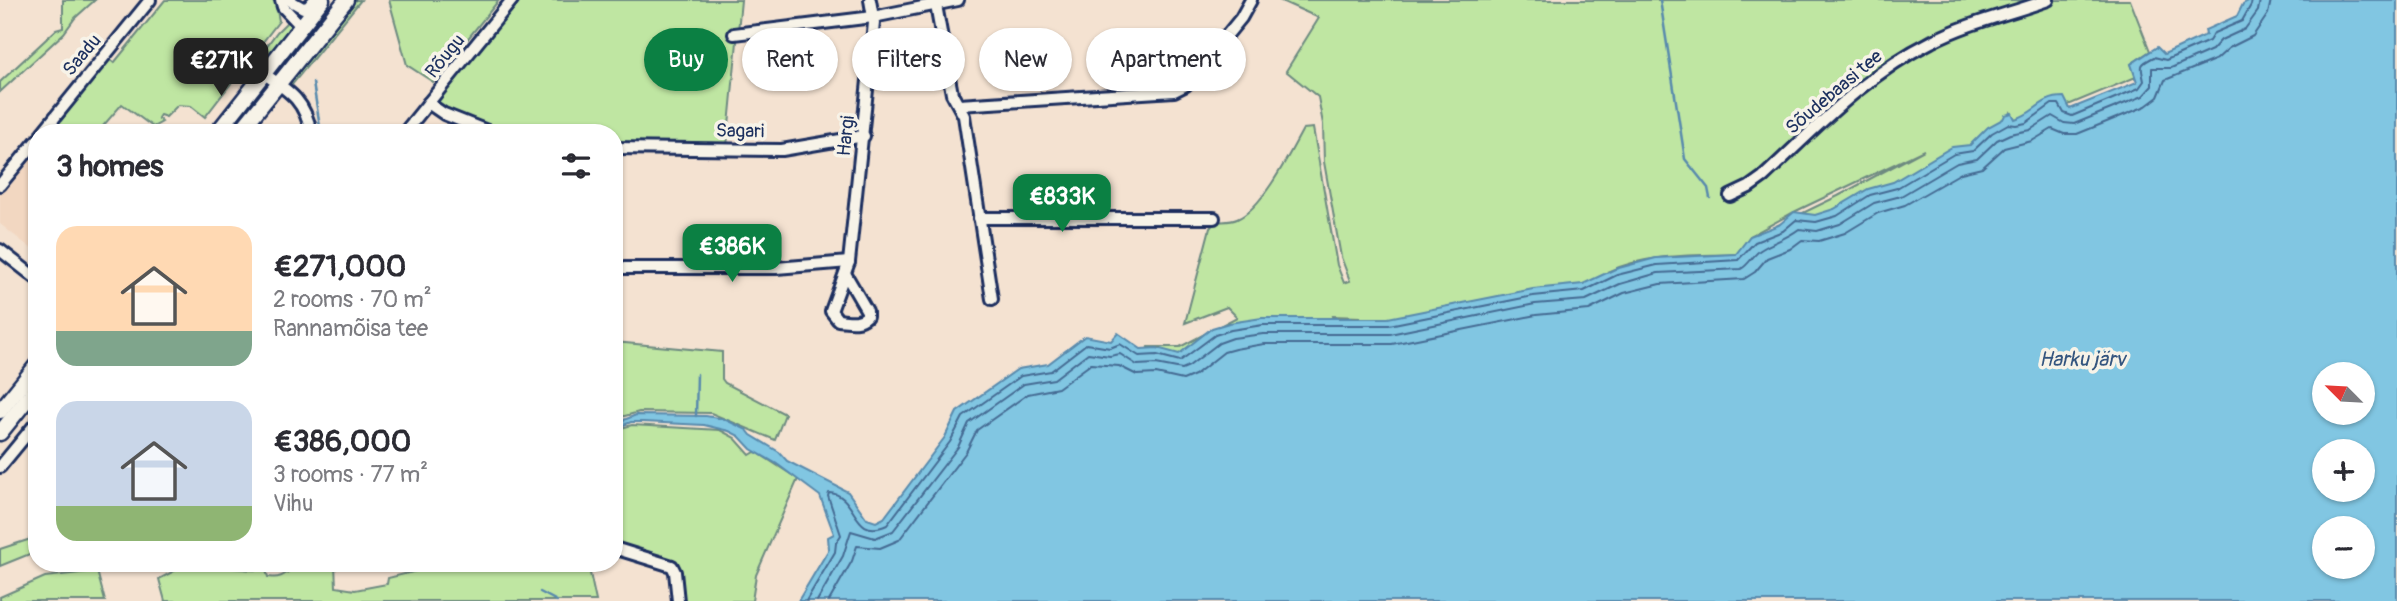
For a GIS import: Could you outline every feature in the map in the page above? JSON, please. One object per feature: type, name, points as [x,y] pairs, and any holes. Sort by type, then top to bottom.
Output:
[{"type":"main road","points":[[224,124],[322,0]]},
{"type":"main road","points":[[278,83],[276,76],[279,66],[333,0]]},
{"type":"main road","points":[[246,124],[346,0]]},
{"type":"main road","points":[[0,411],[28,376]]},
{"type":"main road","points":[[0,433],[28,398]]},
{"type":"street","name":"Saadu","points":[[49,124],[150,0]]},
{"type":"street","points":[[281,0],[283,7],[301,26]]},
{"type":"street","points":[[289,0],[303,8],[308,7],[314,0]]},
{"type":"street","name":"Rõugu","points":[[411,124],[512,0]]},
{"type":"street","name":"Hargi","points":[[846,275],[864,135],[873,17],[870,0]]},
{"type":"street","points":[[734,34],[873,17],[958,0]]},
{"type":"street","points":[[959,105],[1174,91],[1186,85],[1241,18],[1251,0]]},
{"type":"street","name":"Sõudebaasi tee","points":[[1730,196],[1763,177],[1857,91],[1907,55],[1932,41],[2048,0]]},
{"type":"street","points":[[936,5],[952,94],[964,116],[992,299]]},
{"type":"street","points":[[263,73],[291,92],[304,107],[309,124]]},
{"type":"street","points":[[428,103],[444,114],[469,124]]},
{"type":"street","name":"Sagari","points":[[623,148],[782,150],[864,135]]},
{"type":"street","points":[[0,185],[28,151]]},
{"type":"street","points":[[979,218],[1214,218]]},
{"type":"street","points":[[0,250],[28,272]]},
{"type":"street","points":[[623,268],[776,268],[849,262]]},
{"type":"street","points":[[0,467],[28,433]]},
{"type":"street","points":[[623,551],[672,566],[678,601]]},
{"type":"shaded area","points":[[28,158],[28,246],[0,224],[0,192]]},
{"type":"green space","points":[[63,0],[95,0],[75,18],[64,33],[0,92],[0,82],[56,30],[63,28]]},
{"type":"green space","points":[[165,0],[275,0],[279,21],[205,117],[191,106],[178,105],[166,117],[160,115],[158,118],[162,122],[149,124],[122,104],[105,124],[55,124],[108,58],[114,63]]},
{"type":"green space","points":[[354,0],[361,0],[291,86],[291,78],[296,71]]},
{"type":"green space","points":[[389,0],[499,0],[433,82],[407,65]]},
{"type":"green space","points":[[517,0],[741,0],[727,146],[623,143],[623,124],[480,124],[439,106],[437,98]]},
{"type":"green space","points":[[1279,0],[2039,0],[1930,34],[1857,81],[1765,168],[1734,190],[1737,198],[1884,75],[1935,44],[2056,0],[2130,0],[2150,51],[2131,64],[2136,77],[2068,105],[2070,109],[2015,119],[2011,113],[2008,158],[1738,259],[1753,237],[1924,150],[1750,236],[1737,254],[1638,261],[1607,272],[1640,265],[1493,316],[1339,320],[1361,317],[1333,316],[1336,326],[1223,363],[1146,354],[1148,347],[1180,347],[1237,317],[1227,307],[1185,323],[1210,228],[1215,222],[1237,219],[1256,204],[1303,129],[1313,128],[1337,265],[1344,283],[1350,281],[1341,257],[1324,162],[1323,124],[1318,97],[1286,71],[1319,18]]},
{"type":"green space","points":[[290,19],[292,24],[289,31],[250,79],[247,77],[277,32]]},
{"type":"green space","points":[[623,343],[722,352],[722,379],[725,383],[785,414],[775,440],[711,413],[639,412],[623,416]]},
{"type":"green space","points":[[632,425],[720,430],[735,438],[750,455],[758,453],[798,479],[756,575],[752,601],[681,601],[678,573],[623,548],[623,428]]},
{"type":"green space","points":[[28,540],[28,555],[0,566],[0,549]]},
{"type":"green space","points":[[97,572],[105,601],[0,601],[0,597],[45,577]]},
{"type":"green space","points":[[172,572],[266,572],[268,577],[276,577],[288,572],[335,572],[336,587],[355,590],[387,584],[388,578],[412,572],[590,572],[596,601],[165,601],[159,579]]},
{"type":"water","name":"Harku järv","points":[[2250,0],[2397,0],[2397,601],[798,601],[829,549],[828,537],[834,534],[820,496],[729,431],[704,425],[631,422],[623,425],[623,420],[636,415],[706,416],[724,419],[747,430],[779,452],[787,461],[848,492],[867,519],[876,522],[884,518],[945,437],[957,412],[1018,369],[1048,364],[1085,336],[1111,341],[1118,333],[1141,349],[1157,348],[1179,354],[1212,328],[1229,323],[1262,318],[1388,318],[1533,289],[1583,284],[1615,269],[1656,258],[1736,254],[1750,236],[1779,225],[1794,212],[1815,215],[1834,209],[1868,189],[1893,182],[1952,147],[1970,145],[2005,115],[2012,113],[2015,119],[2043,102],[2064,97],[2070,109],[2137,82],[2131,64],[2157,47],[2164,54],[2206,35],[2205,30],[2237,16],[2243,4]]},
{"type":"waterway","points":[[1660,0],[1685,159],[1708,188],[1710,198]]},
{"type":"waterway","points":[[313,83],[320,124]]},
{"type":"waterway","points":[[696,416],[697,374]]},
{"type":"waterway","points":[[540,592],[557,601]]}]
